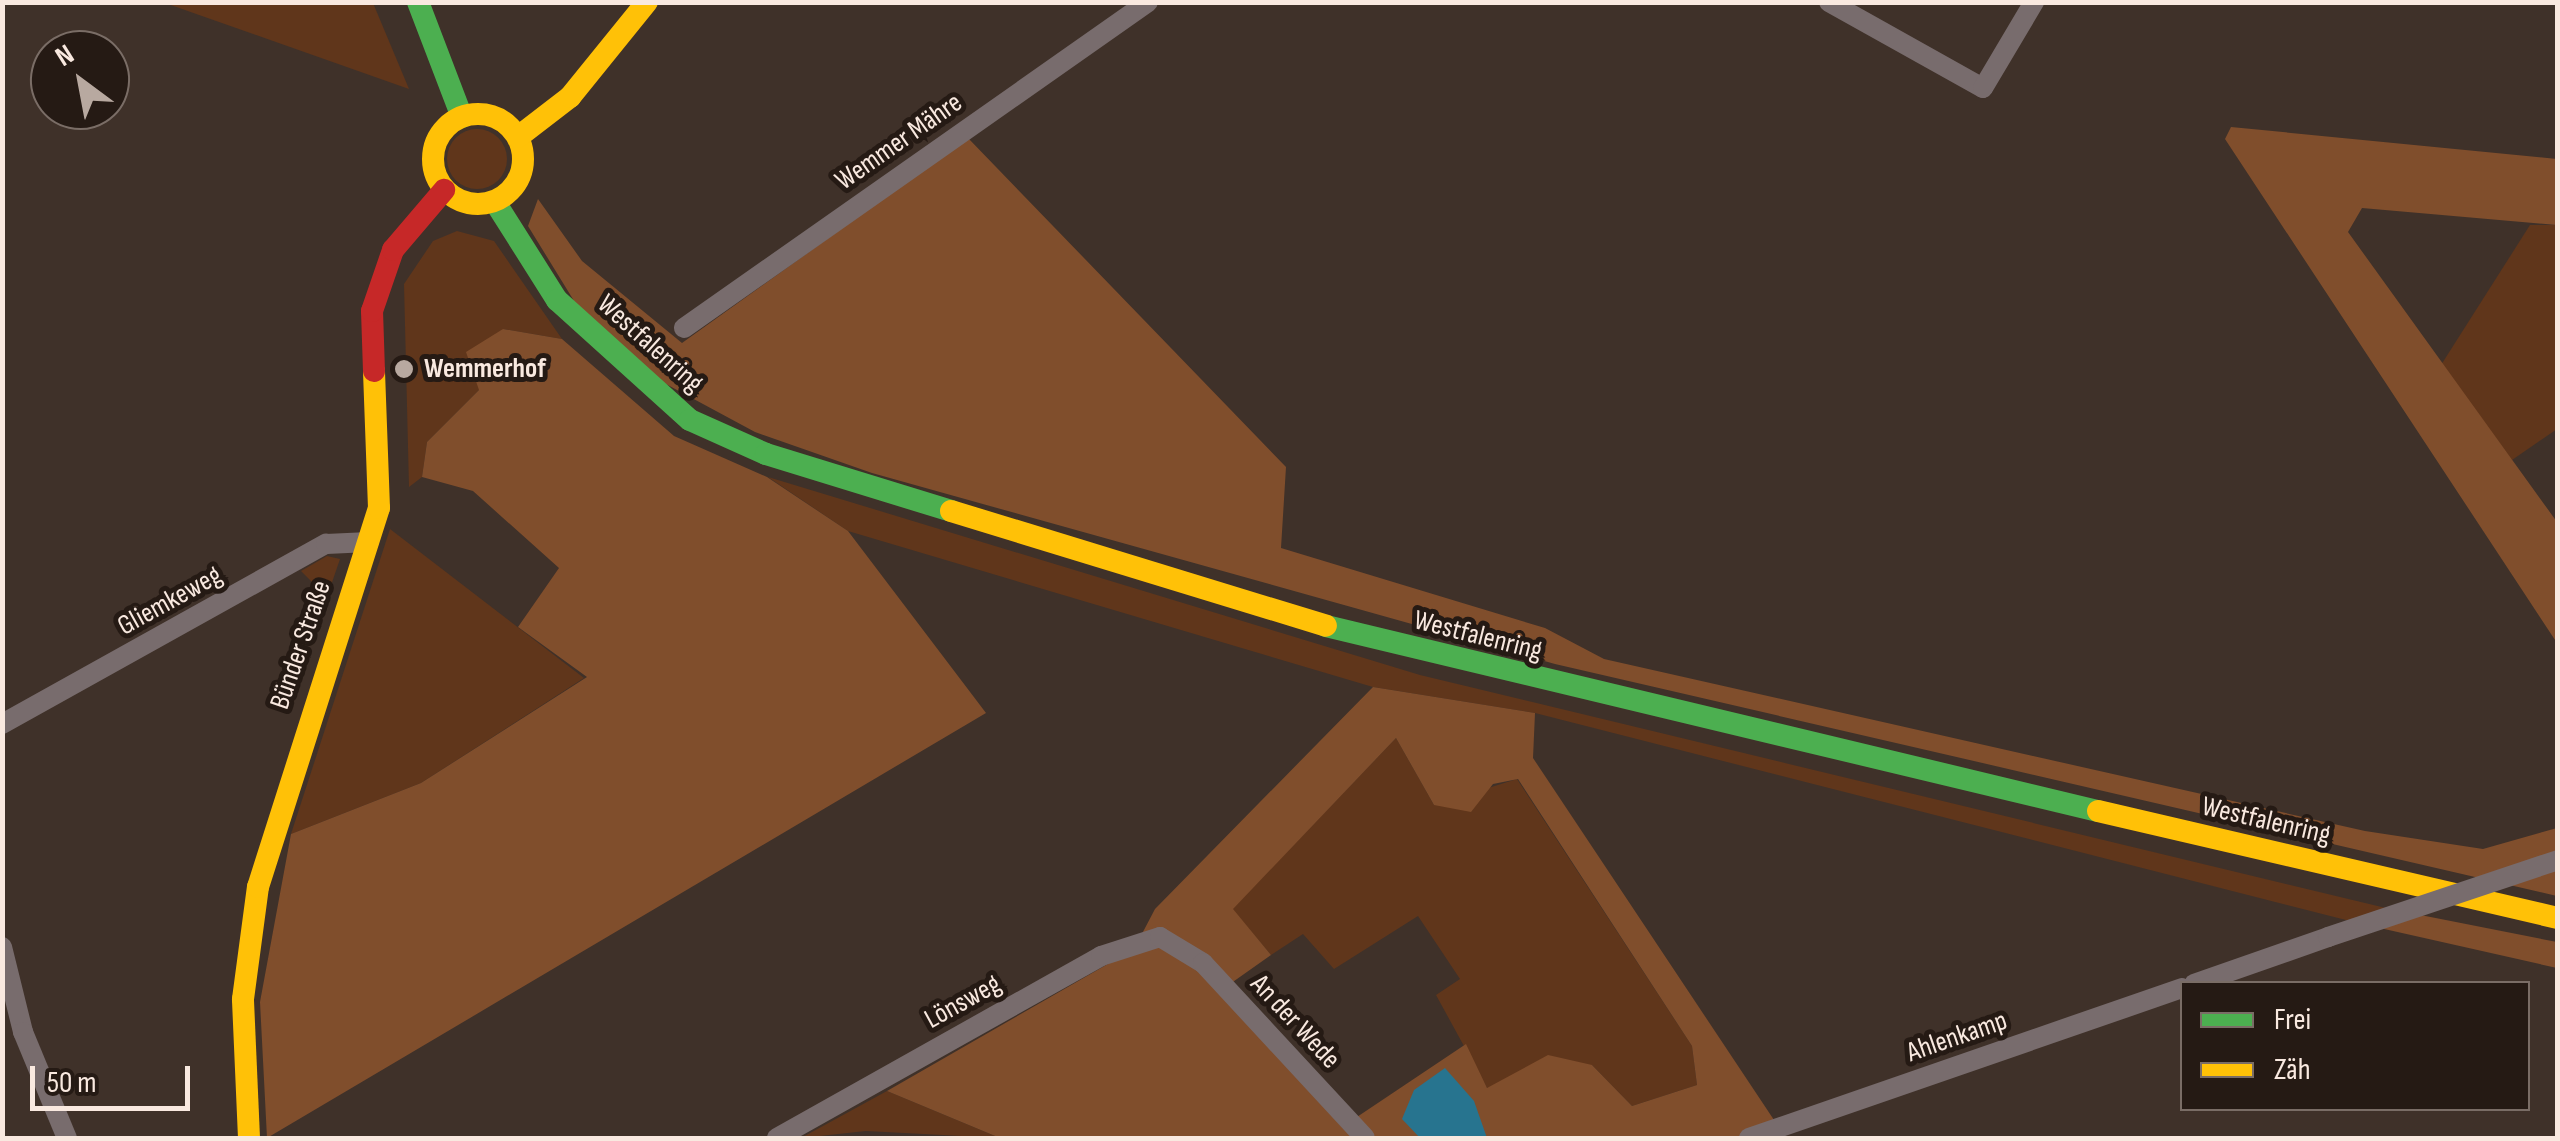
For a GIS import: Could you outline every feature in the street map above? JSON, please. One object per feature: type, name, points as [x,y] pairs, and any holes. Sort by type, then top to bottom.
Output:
[{"type":"main road","points":[[418,2],[462,117]]},
{"type":"main road","points":[[518,136],[570,96],[647,2]]},
{"type":"main road","points":[[487,114],[518,136],[521,174],[495,202],[473,205],[444,190],[434,149],[462,117],[487,114]]},
{"type":"main road","name":"Bünder Straße","points":[[249,1138],[244,998],[258,887],[369,542],[380,437],[372,311],[394,250],[444,190]]},
{"type":"main road","name":"Westfalenring","points":[[495,202],[557,300],[643,384],[690,420],[766,454],[1394,646],[2558,918]]},
{"type":"street","name":"Wemmer Mähre","points":[[684,328],[1148,2]]},
{"type":"street","points":[[1830,2],[1983,88],[2034,2]]},
{"type":"street","name":"Gliemkeweg","points":[[2,724],[326,544],[369,542]]},
{"type":"street","points":[[2203,981],[2558,860]]},
{"type":"street","name":"Lönsweg","points":[[777,1138],[1101,956],[1160,937],[1182,946]]},
{"type":"street","name":"An der Wede","points":[[1182,946],[1365,1138]]},
{"type":"street","points":[[2,947],[23,1032],[68,1138]]},
{"type":"street","name":"Ahlenkamp","points":[[1749,1138],[2180,989]]},
{"type":"shaded area","points":[[165,3],[373,3],[409,89]]},
{"type":"shaded area","points":[[2231,127],[2557,159],[2557,225],[2362,208],[2348,232],[2557,522],[2557,643],[2225,139]]},
{"type":"shaded area","points":[[477,129],[498,138],[507,159],[498,180],[477,189],[456,180],[447,159],[456,138]]},
{"type":"shaded area","points":[[968,138],[1286,467],[1281,548],[1545,628],[1604,659],[2365,831],[2483,849],[2557,828],[2557,896],[1555,664],[872,473],[755,432],[664,383],[579,309],[528,226],[538,199],[582,261],[682,343]]},
{"type":"shaded area","points":[[2530,225],[2557,225],[2557,429],[2512,460],[2441,365]]},
{"type":"shaded area","points":[[457,231],[494,241],[562,339],[503,329],[479,390],[427,442],[422,477],[409,487],[404,284],[433,241]]},
{"type":"shaded area","points":[[503,329],[562,339],[674,436],[767,477],[848,531],[986,713],[267,1138],[260,1002],[291,834],[421,783],[587,677],[518,627],[559,568],[473,491],[422,477],[427,442],[479,390],[466,352]]},
{"type":"shaded area","points":[[768,477],[1420,675],[2390,909],[2350,921],[1535,713],[1373,687],[848,531]]},
{"type":"shaded area","points":[[390,529],[584,678],[421,783],[291,834]]},
{"type":"shaded area","points":[[327,556],[340,559],[327,597],[301,571]]},
{"type":"shaded area","points":[[1373,687],[1535,713],[1533,758],[1786,1138],[1000,1138],[887,1091],[1134,949],[1155,909]],"holes":[[[1396,738],[1434,805],[1471,812],[1493,784],[1518,779],[1692,1046],[1697,1085],[1632,1106],[1592,1065],[1548,1055],[1487,1088],[1466,1044],[1342,1127],[1220,991],[1271,955],[1233,909]]]},
{"type":"shaded area","points":[[1396,738],[1434,805],[1517,779],[1692,1046],[1697,1085],[1632,1106],[1592,1065],[1487,1088],[1436,995],[1460,979],[1418,916],[1334,969],[1303,934],[1271,955],[1232,909]]},
{"type":"shaded area","points":[[2390,909],[2557,942],[2557,968],[2362,924]]},
{"type":"shaded area","points":[[887,1091],[1000,1138],[866,1131],[801,1138]]},
{"type":"water","points":[[1445,1068],[1474,1101],[1487,1138],[1420,1138],[1402,1119],[1414,1090]]},
{"type":"traffic: fast","points":[[418,2],[462,117]]},
{"type":"traffic: fast","points":[[495,202],[557,300],[690,420],[766,454],[951,511]]},
{"type":"traffic: fast","points":[[1326,626],[2098,811]]},
{"type":"traffic: slow","points":[[518,137],[570,97],[647,2]]},
{"type":"traffic: slow","points":[[478,114],[495,117],[510,127],[520,142],[523,159],[520,176],[510,191],[495,201],[478,204],[461,201],[446,191],[436,176],[433,159],[436,142],[446,127],[461,117],[478,114]]},
{"type":"traffic: slow","points":[[249,1138],[243,999],[258,887],[379,508],[374,371]]},
{"type":"traffic: slow","points":[[951,511],[1326,626]]},
{"type":"traffic: slow","points":[[2098,811],[2558,918]]},
{"type":"traffic: jam","points":[[374,371],[372,311],[393,250],[444,190]]},
{"type":"place","name":"Wemmerhof","points":[[404,369]]}]
